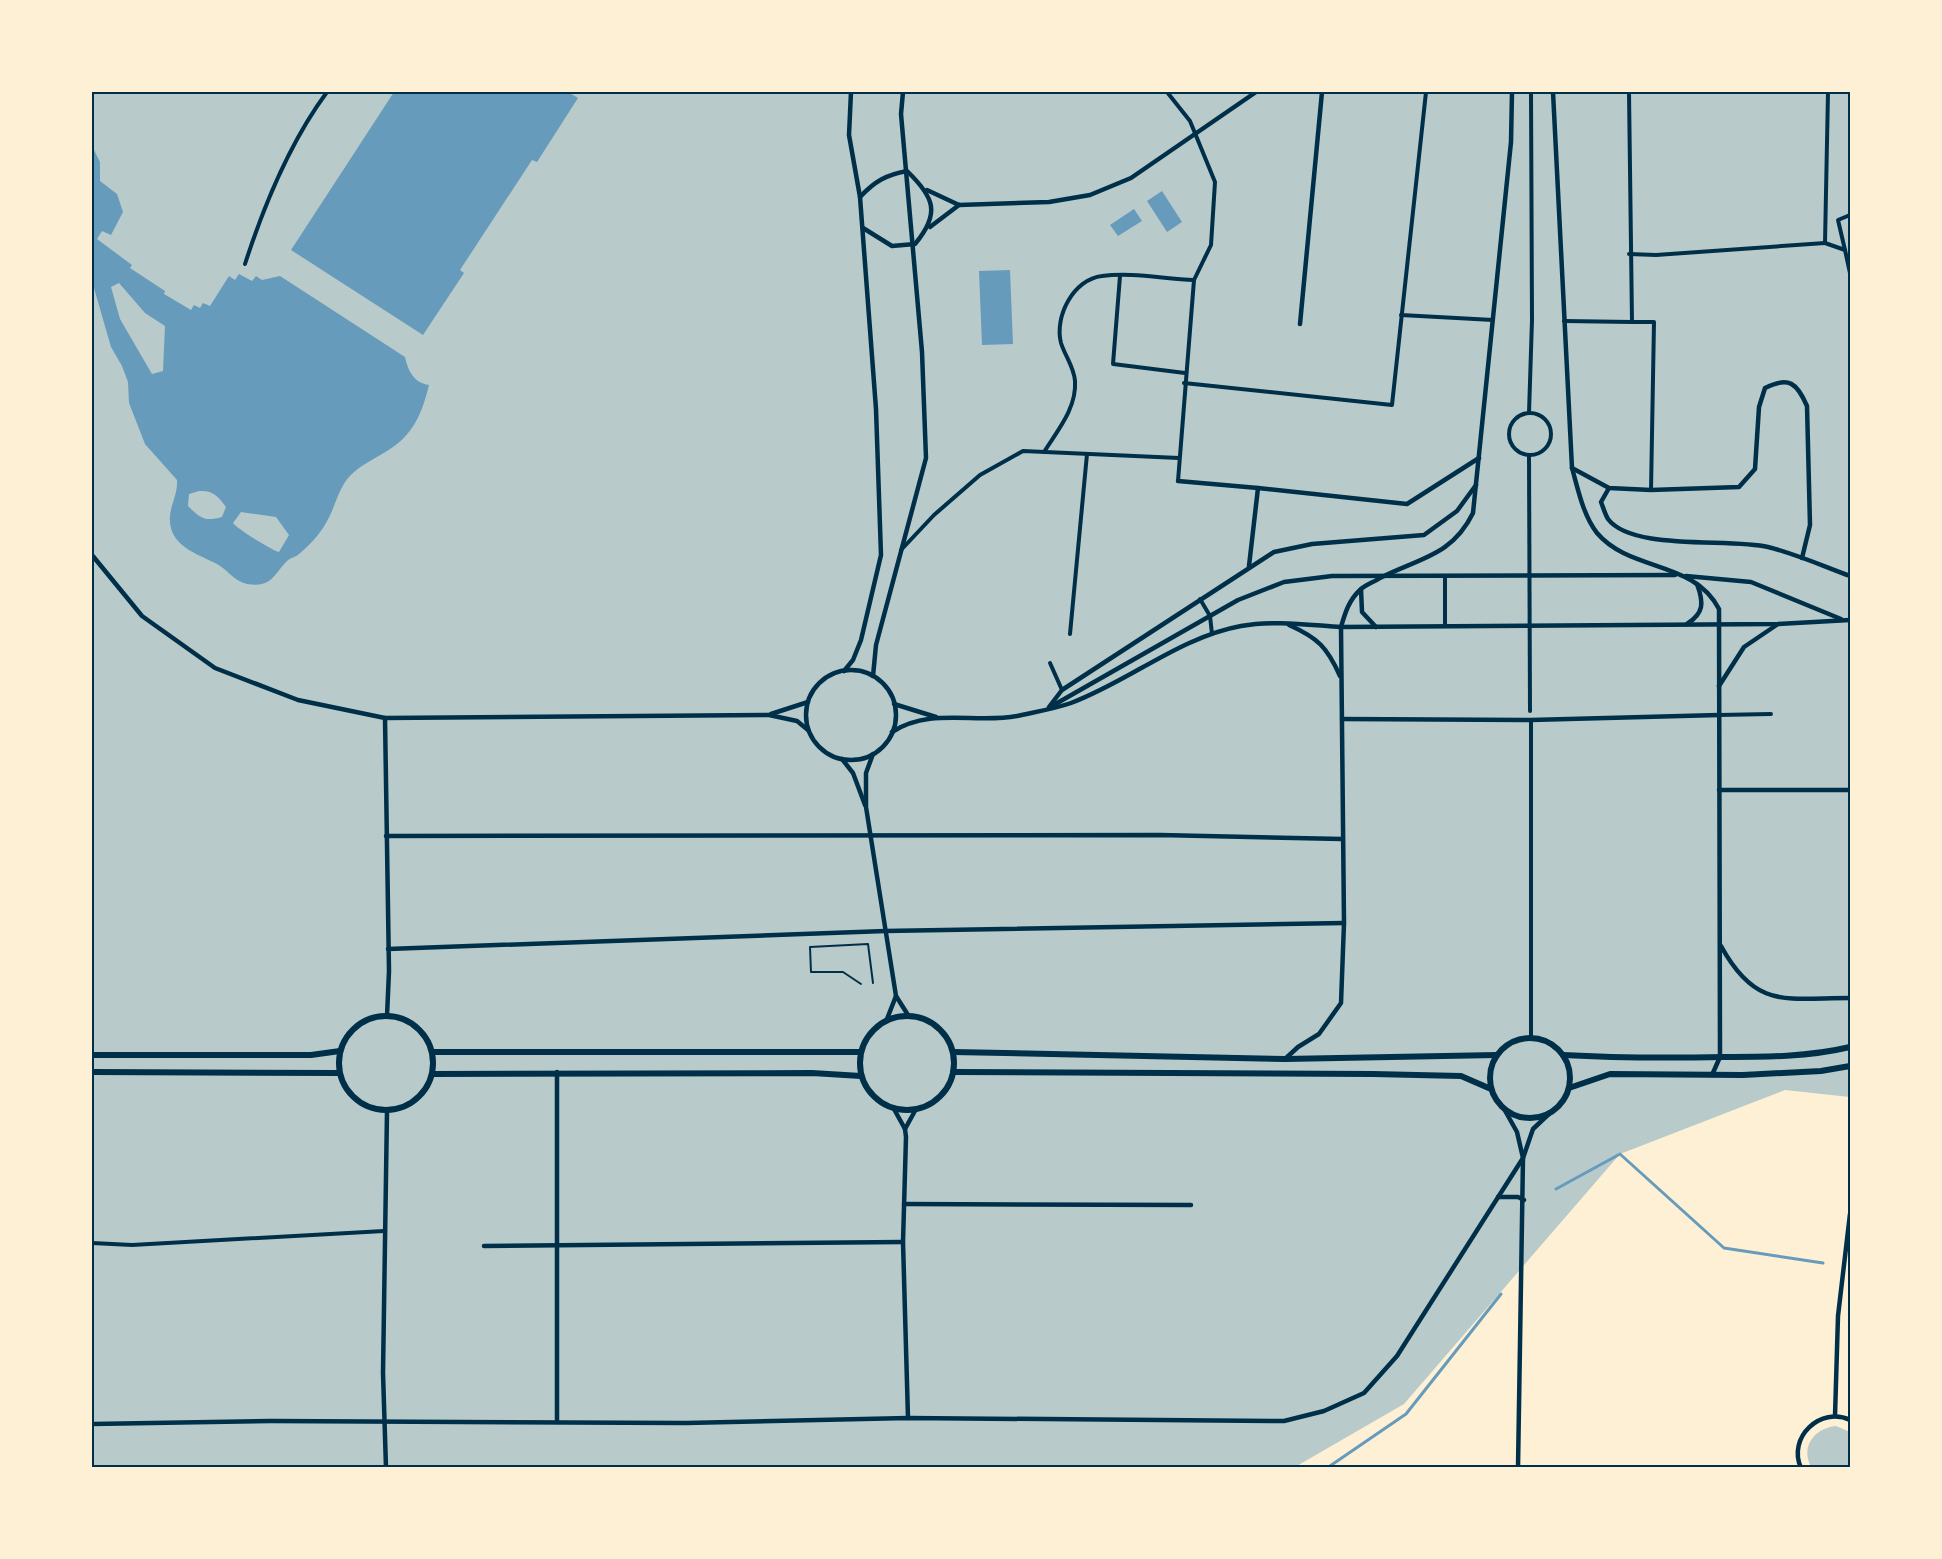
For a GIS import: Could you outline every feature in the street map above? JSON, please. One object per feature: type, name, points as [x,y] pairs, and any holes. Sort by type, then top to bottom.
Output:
[{"type":"street","points":[[245,264],[255,231],[284,166],[327,92]]},
{"type":"street","points":[[808,729],[808,702],[822,681],[844,671],[853,660],[861,640],[881,555],[876,409],[863,228],[849,135],[851,92]]},
{"type":"street","points":[[873,676],[876,645],[926,458],[922,352],[915,244],[902,114],[903,92]]},
{"type":"street","points":[[1167,92],[1195,132],[1215,182],[1211,245],[1194,280],[1178,481],[1407,504],[1479,458]]},
{"type":"street","points":[[907,171],[927,190],[959,205],[1049,202],[1090,195],[1131,178],[1256,92]]},
{"type":"street","points":[[1300,324],[1322,92]]},
{"type":"street","points":[[1184,383],[1392,405],[1426,92]]},
{"type":"street","points":[[1285,1059],[1298,1047],[1319,1034],[1341,1003],[1344,923],[1341,839],[1341,627],[1347,607],[1360,589],[1384,576],[1437,554],[1464,531],[1473,513],[1511,142],[1512,92]]},
{"type":"street","points":[[1529,413],[1532,320],[1531,92]]},
{"type":"street","points":[[1553,92],[1572,468],[1584,507],[1597,532],[1618,550],[1696,581],[1711,595],[1719,609],[1720,1057],[1712,1076]]},
{"type":"street","points":[[1629,92],[1629,254],[1632,322]]},
{"type":"street","points":[[1826,243],[1828,92]]},
{"type":"street","points":[[860,197],[872,184],[885,175],[907,171]]},
{"type":"street","points":[[927,190],[932,208],[929,227]]},
{"type":"street","points":[[863,228],[892,246],[915,244],[929,227],[959,205]]},
{"type":"street","points":[[1851,215],[1838,220],[1851,273]]},
{"type":"street","points":[[1629,254],[1656,255],[1826,243],[1845,250]]},
{"type":"street","points":[[1044,452],[1066,418],[1073,399],[1075,381],[1070,361],[1061,342],[1062,317],[1071,295],[1086,281],[1101,276],[1194,280]]},
{"type":"street","points":[[1120,276],[1113,364],[1185,373]]},
{"type":"street","points":[[1401,315],[1493,320]]},
{"type":"street","points":[[1564,321],[1654,322],[1651,490]]},
{"type":"street","points":[[1572,468],[1609,488],[1651,490],[1739,487],[1755,469],[1759,407],[1765,388],[1778,382],[1790,382],[1800,391],[1807,406],[1810,525],[1802,558]]},
{"type":"street","points":[[1529,413],[1542,417],[1550,428],[1551,434],[1550,441],[1542,451],[1529,455],[1515,448],[1509,434],[1515,420],[1529,413]]},
{"type":"street","points":[[901,551],[934,515],[980,475],[1023,451],[1179,458]]},
{"type":"street","points":[[1070,634],[1087,454]]},
{"type":"street","points":[[1529,455],[1530,711]]},
{"type":"street","points":[[1047,709],[1062,690],[1249,566],[1274,552],[1297,546],[1424,535],[1456,511],[1476,485]]},
{"type":"street","points":[[1249,566],[1258,488]]},
{"type":"street","points":[[1609,488],[1601,502],[1608,518],[1616,526],[1642,537],[1678,542],[1729,541],[1767,547],[1851,576]]},
{"type":"street","points":[[92,555],[142,616],[215,668],[288,698],[384,718],[769,715],[797,721],[808,729],[821,749],[842,759],[863,759],[885,745],[896,718],[894,704],[883,684],[873,676],[864,672],[844,671]]},
{"type":"street","points":[[1047,709],[1238,600],[1284,582],[1332,576],[1679,575],[1751,582],[1842,620]]},
{"type":"street","points":[[1445,576],[1445,625]]},
{"type":"street","points":[[1686,625],[1698,616],[1704,602],[1696,581]]},
{"type":"street","points":[[1360,589],[1362,612],[1376,627]]},
{"type":"street","points":[[1200,599],[1210,616],[1212,634]]},
{"type":"street","points":[[892,732],[908,722],[938,717],[1014,717],[1071,703],[1212,634],[1241,626],[1284,623],[1341,627],[1530,624],[1719,625],[1851,620]]},
{"type":"street","points":[[1284,623],[1313,635],[1330,654],[1341,678]]},
{"type":"street","points":[[1719,686],[1744,647],[1778,624]]},
{"type":"street","points":[[1050,663],[1062,690]]},
{"type":"street","points":[[769,715],[808,702]]},
{"type":"street","points":[[894,704],[938,717]]},
{"type":"street","points":[[1342,718],[1530,720],[1771,714]]},
{"type":"street","points":[[384,718],[387,1016]]},
{"type":"street","points":[[1530,720],[1531,1038]]},
{"type":"street","points":[[873,754],[866,773],[866,807],[896,996],[908,1015]]},
{"type":"street","points":[[842,759],[853,773],[866,807]]},
{"type":"street","points":[[1719,790],[1851,790]]},
{"type":"street","points":[[386,836],[1160,835],[1341,839]]},
{"type":"street","points":[[388,949],[885,931],[1344,923]]},
{"type":"street","points":[[1720,943],[1732,966],[1749,986],[1774,998],[1851,998]]},
{"type":"street","points":[[887,1019],[896,996]]},
{"type":"street","points":[[908,1015],[924,1018],[937,1026],[948,1038],[953,1052],[953,1072],[940,1096],[916,1109],[894,1109],[879,1102],[868,1091],[861,1076],[860,1052],[865,1038],[875,1027],[887,1019],[908,1015]]},
{"type":"street","points":[[387,1016],[402,1019],[415,1026],[426,1038],[432,1052],[432,1074],[426,1088],[416,1100],[402,1108],[387,1111],[370,1108],[356,1100],[345,1088],[339,1073],[340,1051],[346,1037],[357,1026],[372,1018],[387,1016]]},
{"type":"street","points":[[92,1424],[385,1420],[686,1423],[908,1418],[1284,1422],[1324,1411],[1364,1393],[1397,1356],[1523,1158],[1533,1129],[1565,1097],[1569,1088],[1568,1066],[1563,1056],[1549,1043],[1531,1038],[1512,1042],[1497,1055],[1490,1077],[1491,1089],[1516,1132],[1523,1158],[1524,1220],[1518,1467]]},
{"type":"street","points":[[1563,1056],[1653,1059],[1820,1054],[1851,1047]]},
{"type":"street","points":[[92,1055],[311,1055],[340,1051]]},
{"type":"street","points":[[432,1052],[860,1052]]},
{"type":"street","points":[[953,1052],[1285,1059],[1497,1055]]},
{"type":"street","points":[[1569,1088],[1610,1074],[1712,1076],[1821,1071],[1851,1066]]},
{"type":"street","points":[[92,1072],[339,1073]]},
{"type":"street","points":[[557,1072],[559,1247],[557,1422]]},
{"type":"street","points":[[953,1072],[1461,1076],[1491,1089]]},
{"type":"street","points":[[432,1074],[812,1073],[861,1076]]},
{"type":"street","points":[[1503,1107],[1513,1115],[1526,1118],[1539,1117],[1551,1112]]},
{"type":"street","points":[[894,1109],[905,1129]]},
{"type":"street","points":[[908,1418],[903,1242],[905,1129],[916,1109]]},
{"type":"street","points":[[386,1467],[384,1231],[387,1111]]},
{"type":"street","points":[[1498,1197],[1518,1197],[1524,1200]]},
{"type":"street","points":[[904,1204],[1191,1205]]},
{"type":"street","points":[[1835,1416],[1838,1316],[1850,1214]]},
{"type":"street","points":[[92,1243],[132,1245],[384,1231]]},
{"type":"street","points":[[484,1246],[903,1242]]},
{"type":"street","points":[[1798,1466],[1797,1452],[1805,1430],[1824,1418],[1835,1416],[1851,1420]]},
{"type":"lane","points":[[861,984],[843,972],[811,972],[810,947],[868,944],[873,983]]},
{"type":"shaded area","points":[[92,92],[1850,92],[1850,1097],[1785,1090],[1620,1154],[1404,1404],[1295,1467],[92,1467]]},
{"type":"shaded area","points":[[1836,1426],[1850,1432],[1850,1467],[1811,1467],[1807,1452],[1811,1439],[1822,1430]]},
{"type":"water","points":[[394,92],[568,92],[578,98],[537,162],[532,160],[460,270],[464,273],[423,335],[291,250]]},
{"type":"water","points":[[92,146],[100,162],[100,181],[117,194],[123,212],[111,235],[102,231],[97,239],[132,265],[130,268],[165,291],[164,294],[191,310],[194,305],[200,308],[203,303],[210,306],[229,276],[235,280],[239,274],[252,281],[256,276],[262,280],[280,276],[405,357],[412,376],[419,382],[429,385],[421,410],[414,425],[404,438],[348,478],[324,527],[307,547],[287,561],[267,582],[255,585],[242,583],[217,564],[192,552],[174,535],[170,516],[177,480],[145,444],[129,403],[128,382],[111,347],[92,281]],"holes":[[[119,283],[145,313],[165,326],[163,371],[152,374],[120,319],[111,287]],[[199,491],[215,494],[226,507],[222,517],[207,519],[200,516],[188,506],[189,494]],[[241,512],[276,517],[289,535],[279,552],[255,539],[233,523]]]},
{"type":"water","points":[[1162,191],[1182,222],[1167,232],[1147,201]]},
{"type":"water","points":[[1134,209],[1142,221],[1118,236],[1110,225]]},
{"type":"water","points":[[1010,270],[1013,344],[982,345],[979,271]]},
{"type":"waterway","points":[[1556,1189],[1620,1154],[1724,1248],[1823,1263]]},
{"type":"waterway","points":[[1327,1468],[1406,1414],[1501,1294]]}]
